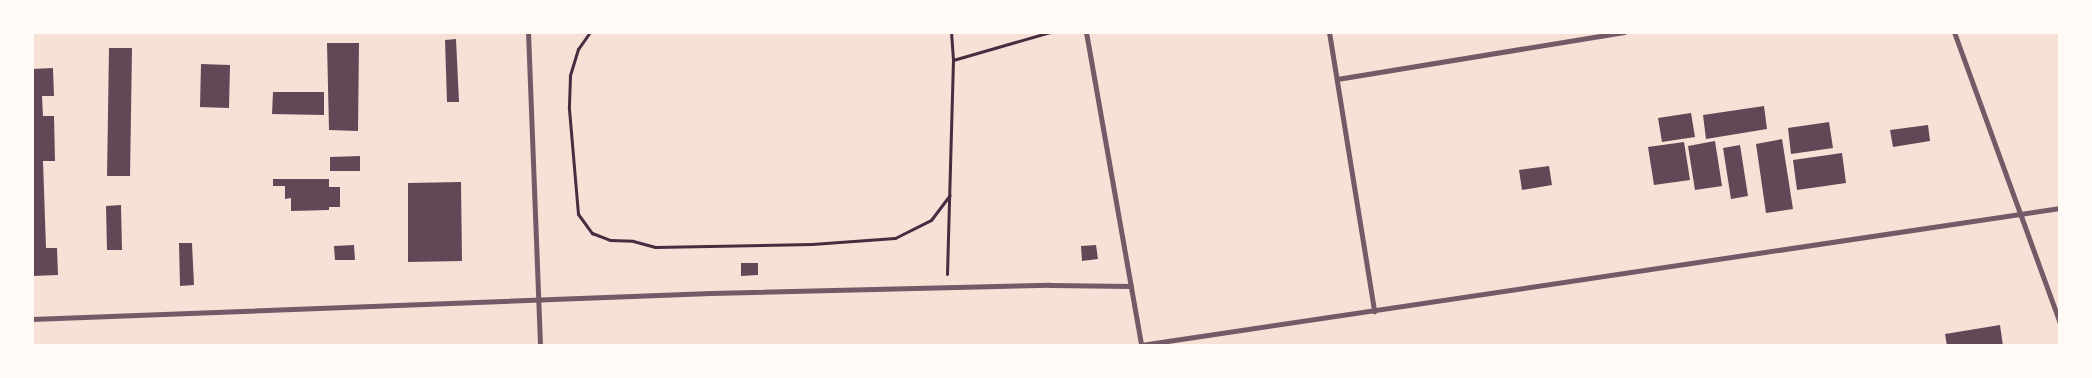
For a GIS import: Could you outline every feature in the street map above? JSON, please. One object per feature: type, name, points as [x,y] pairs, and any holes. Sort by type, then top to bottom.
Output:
[{"type":"street","points":[[528,32],[540,346]]},
{"type":"street","points":[[1086,32],[1141,346],[2020,216],[2060,208]]},
{"type":"street","points":[[1329,32],[1374,311]]},
{"type":"street","points":[[1337,79],[1624,32]]},
{"type":"street","points":[[1954,32],[2060,324]]},
{"type":"street","points":[[32,319],[539,298],[944,288],[1131,286]]},
{"type":"path","points":[[590,32],[578,49],[570,76],[569,109],[578,214],[592,233],[610,240],[633,241],[655,247],[812,244],[895,238],[931,220],[950,195]]},
{"type":"path","points":[[944,288],[948,266],[950,195],[953,60],[951,32]]},
{"type":"path","points":[[953,60],[1050,32]]},
{"type":"building","points":[[456,39],[459,102],[447,102],[445,40]]},
{"type":"building","points":[[327,43],[359,43],[358,131],[329,130]]},
{"type":"building","points":[[109,48],[132,48],[130,176],[107,176]]},
{"type":"building","points":[[201,64],[230,65],[229,108],[200,107]]},
{"type":"building","points":[[53,68],[54,96],[42,96],[43,116],[54,116],[55,161],[43,161],[46,248],[57,248],[58,275],[32,276],[32,69]]},
{"type":"building","points":[[273,92],[324,92],[324,115],[272,114]]},
{"type":"building","points":[[1764,106],[1767,129],[1706,139],[1703,115]]},
{"type":"building","points":[[1691,113],[1695,137],[1662,142],[1658,118]]},
{"type":"building","points":[[1829,122],[1833,148],[1791,154],[1788,128]]},
{"type":"building","points":[[1928,125],[1930,141],[1893,147],[1890,130]]},
{"type":"building","points":[[1782,139],[1793,209],[1766,213],[1756,144]]},
{"type":"building","points":[[1715,141],[1722,186],[1695,190],[1688,146]]},
{"type":"building","points":[[1684,142],[1690,180],[1654,185],[1648,147]]},
{"type":"building","points":[[1740,145],[1748,196],[1731,199],[1723,148]]},
{"type":"building","points":[[1842,153],[1846,183],[1797,190],[1793,160]]},
{"type":"building","points":[[360,156],[360,171],[330,171],[330,157]]},
{"type":"building","points":[[1549,166],[1552,185],[1522,190],[1519,170]]},
{"type":"building","points":[[273,179],[329,179],[329,187],[340,187],[340,207],[329,207],[329,210],[291,211],[291,198],[285,199],[285,186],[273,186]]},
{"type":"building","points":[[461,182],[462,261],[408,262],[408,183]]},
{"type":"building","points":[[121,205],[122,250],[107,250],[106,206]]},
{"type":"building","points":[[179,243],[192,243],[194,285],[180,286]]},
{"type":"building","points":[[354,245],[355,260],[335,260],[334,246]]},
{"type":"building","points":[[1096,245],[1098,259],[1082,261],[1081,246]]},
{"type":"building","points":[[741,263],[758,263],[758,275],[741,276]]},
{"type":"building","points":[[2000,325],[2003,346],[1947,346],[1945,334]]}]
